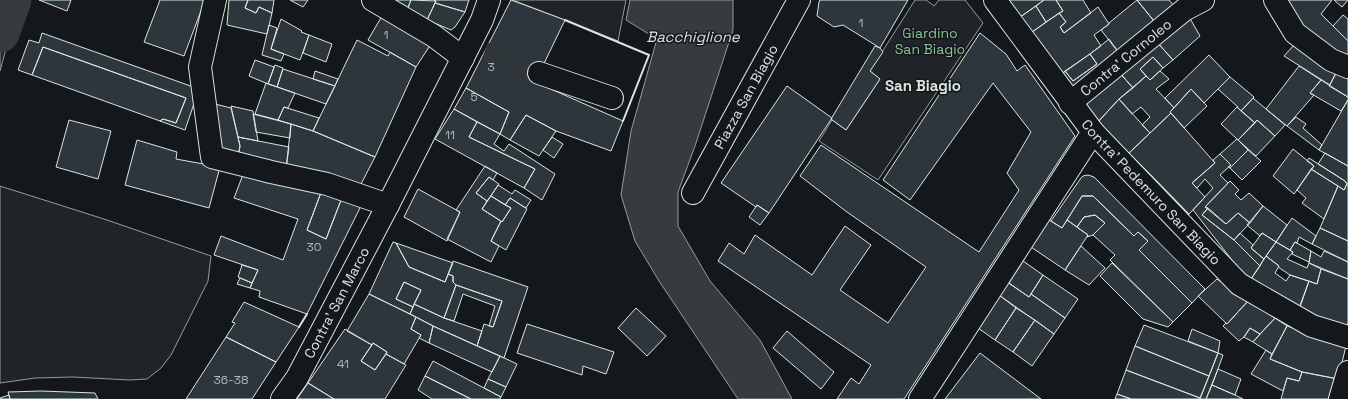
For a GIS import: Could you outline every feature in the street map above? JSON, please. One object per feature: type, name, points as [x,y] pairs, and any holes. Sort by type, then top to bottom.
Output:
[{"type":"street","points":[[215,0],[200,67],[212,157],[326,184],[388,205]]},
{"type":"street","points":[[373,0],[434,36],[472,52]]},
{"type":"street","name":"Contra' San Marco","points":[[282,399],[297,378],[388,205],[472,52],[489,0]]},
{"type":"street","name":"Piazza San Biagio","points":[[693,193],[799,0]]},
{"type":"street","name":"Contra' Pedemuro San Biagio","points":[[995,0],[1093,132],[1239,284],[1312,326],[1348,337]]},
{"type":"street","name":"Contra' Cornoleo","points":[[1070,103],[1184,10],[1203,0]]},
{"type":"street","points":[[1275,0],[1295,33],[1331,60],[1348,67]]},
{"type":"street","points":[[539,73],[612,98]]},
{"type":"street","points":[[920,399],[1093,132]]},
{"type":"street","points":[[1340,399],[1348,372]]},
{"type":"green space","points":[[0,0],[19,0],[0,71]]},
{"type":"green space","points":[[513,0],[626,0],[618,41]]},
{"type":"green space","name":"Giardino San Biagio","points":[[915,0],[926,0],[934,6],[939,0],[965,0],[983,23],[878,180],[819,141],[832,120],[846,130],[880,79],[870,71]]},
{"type":"green space","points":[[0,186],[107,220],[211,256],[208,281],[171,355],[161,368],[147,379],[130,380],[73,377],[35,378],[0,383]]},
{"type":"water","name":"Bacchiglione","points":[[630,0],[733,0],[733,30],[695,146],[678,192],[678,226],[710,281],[760,340],[792,399],[738,399],[659,281],[635,241],[621,195],[631,131],[657,39],[626,20]]},
{"type":"building","points":[[39,0],[71,0],[67,11]]},
{"type":"building","points":[[160,0],[205,0],[184,56],[144,42]]},
{"type":"building","points":[[229,0],[248,0],[245,8],[256,13],[259,7],[272,13],[267,34],[227,25]]},
{"type":"building","points":[[248,0],[274,0],[272,13],[259,7],[256,13],[245,8]]},
{"type":"building","points":[[290,0],[308,0],[303,7]]},
{"type":"building","points":[[388,0],[411,0],[407,10]]},
{"type":"building","points":[[411,0],[436,1],[427,20],[407,10]]},
{"type":"building","points":[[434,0],[469,0],[465,12],[435,3],[436,1]]},
{"type":"building","points":[[511,0],[565,20],[535,82],[623,121],[611,151],[556,131],[526,115],[510,140],[500,134],[509,112],[466,88]]},
{"type":"building","points":[[820,0],[908,0],[880,48],[843,25],[834,27],[817,16]]},
{"type":"building","points":[[1001,0],[1044,0],[1016,20]]},
{"type":"building","points":[[1044,0],[1056,0],[1063,11],[1046,22],[1036,6]]},
{"type":"building","points":[[1056,0],[1083,0],[1091,13],[1064,33],[1060,27],[1066,22],[1059,13],[1063,11]]},
{"type":"building","points":[[1137,0],[1169,0],[1178,11],[1158,26]]},
{"type":"building","points":[[1137,0],[1158,26],[1122,57],[1101,30]]},
{"type":"building","points":[[1285,0],[1332,0],[1321,14],[1348,41],[1348,60],[1307,31]]},
{"type":"building","points":[[1334,0],[1348,0],[1342,7]]},
{"type":"building","points":[[435,3],[465,12],[455,27],[451,30],[427,20]]},
{"type":"building","points":[[1036,6],[1046,22],[1028,35],[1016,20]]},
{"type":"building","points":[[1098,7],[1109,24],[1094,35],[1101,46],[1059,76],[1028,35],[1059,13],[1066,22],[1060,27],[1064,33]]},
{"type":"building","points":[[1188,15],[1200,36],[1173,60],[1156,41]]},
{"type":"building","points":[[1343,15],[1348,19],[1348,41],[1333,26]]},
{"type":"building","points":[[382,16],[431,44],[416,67],[368,40]]},
{"type":"building","points":[[281,19],[302,31],[301,32],[309,35],[300,60],[271,49]]},
{"type":"building","points":[[269,25],[277,28],[271,49],[284,54],[281,61],[262,55]]},
{"type":"building","points":[[42,33],[199,89],[185,130],[160,121],[163,119],[176,123],[186,98],[43,47],[32,75],[18,70],[29,40],[39,43]]},
{"type":"building","points":[[980,33],[1006,54],[1017,71],[1025,65],[1075,136],[904,399],[837,399],[851,378],[859,384],[871,365],[718,261],[729,243],[744,254],[755,235],[812,275],[845,226],[871,245],[840,290],[888,323],[926,267],[847,212],[800,176],[821,145],[979,252],[1019,190],[1007,173],[1031,132],[993,83],[910,200],[883,180]]},
{"type":"building","points":[[309,35],[332,44],[326,62],[303,53]]},
{"type":"building","points":[[1109,39],[1122,57],[1075,97],[1059,76],[1065,71],[1073,81],[1097,64],[1090,54]]},
{"type":"building","points":[[357,40],[388,56],[390,52],[416,67],[375,157],[313,131]]},
{"type":"building","points":[[1156,41],[1173,60],[1163,68],[1153,57],[1140,69],[1146,76],[1133,88],[1119,72]]},
{"type":"building","points":[[1295,44],[1337,71],[1330,85],[1284,56]]},
{"type":"building","points":[[875,46],[880,48],[883,52],[870,71],[880,79],[846,130],[831,119]]},
{"type":"building","points":[[43,47],[186,98],[176,123],[163,119],[160,121],[32,75]]},
{"type":"building","points":[[1090,54],[1097,64],[1073,81],[1065,71]]},
{"type":"building","points":[[1209,55],[1230,77],[1204,103],[1191,89],[1174,108],[1165,98]]},
{"type":"building","points":[[1153,57],[1163,68],[1150,80],[1140,69]]},
{"type":"building","points":[[255,60],[274,67],[268,84],[249,76]]},
{"type":"building","points":[[275,65],[283,68],[277,87],[268,84]]},
{"type":"building","points":[[1299,66],[1321,80],[1310,93],[1314,95],[1287,126],[1266,109]]},
{"type":"building","points":[[283,69],[335,86],[326,104],[277,87]]},
{"type":"building","points":[[315,71],[338,79],[335,86],[313,79]]},
{"type":"building","points":[[1160,71],[1169,79],[1156,89],[1174,108],[1170,112],[1171,113],[1150,133],[1142,125],[1150,117],[1141,107],[1132,114],[1119,99],[1146,76],[1150,80]]},
{"type":"building","points":[[1119,72],[1133,88],[1119,99],[1097,123],[1081,105]]},
{"type":"building","points":[[1336,73],[1348,78],[1348,97],[1329,86]]},
{"type":"building","points":[[1230,77],[1254,97],[1241,111],[1218,89]]},
{"type":"building","points":[[1321,80],[1348,97],[1348,100],[1341,111],[1310,93]]},
{"type":"building","points":[[266,83],[295,93],[288,108],[284,107],[278,120],[255,114]]},
{"type":"building","points":[[787,86],[832,118],[769,213],[757,205],[756,207],[721,183]]},
{"type":"building","points":[[466,88],[509,112],[500,134],[454,109]]},
{"type":"building","points":[[1191,89],[1207,106],[1184,128],[1170,112]]},
{"type":"building","points":[[1253,98],[1285,125],[1275,136],[1257,120],[1255,123],[1241,111]]},
{"type":"building","points":[[1119,99],[1150,133],[1129,153],[1189,214],[1185,218],[1097,123]]},
{"type":"building","points":[[1348,100],[1348,166],[1319,150]]},
{"type":"building","points":[[211,103],[231,108],[240,146],[238,157],[221,154]]},
{"type":"building","points":[[231,106],[253,111],[258,141],[238,137]]},
{"type":"building","points":[[284,107],[319,118],[313,131],[278,120]]},
{"type":"building","points":[[1237,107],[1255,123],[1238,140],[1221,124]]},
{"type":"building","points":[[454,109],[477,122],[469,137],[535,169],[524,188],[435,139]]},
{"type":"building","points":[[1171,113],[1215,163],[1192,183],[1205,197],[1189,214],[1129,153]]},
{"type":"building","points":[[253,114],[291,124],[290,138],[256,132]]},
{"type":"building","points":[[526,115],[556,131],[539,156],[510,140]]},
{"type":"building","points":[[1296,117],[1306,124],[1303,128],[1322,145],[1319,150],[1287,126]]},
{"type":"building","points":[[69,120],[111,131],[98,179],[56,167]]},
{"type":"building","points":[[1257,120],[1275,136],[1256,156],[1238,140]]},
{"type":"building","points":[[477,122],[500,134],[494,144],[504,151],[509,144],[555,174],[542,200],[524,188],[535,169],[469,137]]},
{"type":"building","points":[[291,124],[313,131],[375,157],[360,186],[286,169]]},
{"type":"building","points":[[238,137],[289,147],[286,169],[238,157],[240,146]]},
{"type":"building","points":[[552,137],[563,144],[554,158],[543,150]]},
{"type":"building","points":[[1237,139],[1248,150],[1230,168],[1228,167],[1231,165],[1220,154]]},
{"type":"building","points":[[137,140],[177,152],[176,159],[220,167],[209,208],[125,185]]},
{"type":"building","points":[[1293,149],[1314,166],[1294,194],[1273,176]]},
{"type":"building","points":[[1248,150],[1261,161],[1242,180],[1230,168]]},
{"type":"building","points":[[1325,153],[1348,166],[1348,241],[1320,228],[1338,186],[1344,190],[1347,184],[1345,181],[1318,164]]},
{"type":"building","points":[[1220,154],[1231,165],[1220,175],[1228,183],[1205,207],[1208,208],[1202,215],[1234,240],[1260,266],[1249,282],[1193,210],[1213,188],[1205,179],[1197,188],[1192,183],[1215,163],[1213,160]]},
{"type":"building","points":[[1309,158],[1345,181],[1347,184],[1344,190],[1311,169],[1314,166],[1307,161]]},
{"type":"building","points":[[485,166],[497,173],[493,180],[489,177],[476,193],[487,201],[482,209],[501,221],[491,241],[499,246],[491,262],[447,239],[460,212],[456,210]]},
{"type":"building","points":[[1311,169],[1338,186],[1324,219],[1302,203],[1306,198],[1297,190]]},
{"type":"building","points":[[244,172],[322,190],[307,230],[326,239],[343,195],[363,202],[307,314],[259,297],[260,291],[250,288],[258,270],[214,255],[221,236],[283,260],[298,219],[234,198]]},
{"type":"building","points":[[1088,175],[1094,177],[1205,289],[1192,303],[1139,250],[1148,241],[1138,232],[1134,236],[1093,196],[1082,196],[1062,228],[1051,221],[1081,178]]},
{"type":"building","points":[[489,177],[499,184],[487,201],[476,193]]},
{"type":"building","points":[[1230,181],[1239,190],[1235,194],[1241,200],[1249,193],[1263,206],[1250,223],[1238,213],[1226,224],[1205,207]]},
{"type":"building","points":[[498,185],[512,194],[515,190],[531,200],[526,208],[510,198],[505,205],[491,196]]},
{"type":"building","points":[[323,187],[343,195],[326,239],[307,230]]},
{"type":"building","points":[[418,189],[460,212],[447,241],[404,217]]},
{"type":"building","points":[[491,196],[511,208],[502,222],[482,209]]},
{"type":"building","points":[[1082,196],[1093,196],[1134,236],[1138,232],[1148,241],[1139,250],[1192,303],[1173,322],[1110,260],[1115,255],[1093,235],[1105,223],[1095,215],[1084,217],[1077,227],[1067,220]]},
{"type":"building","points":[[510,198],[527,209],[506,250],[491,241],[501,221],[502,222],[511,208],[505,205]]},
{"type":"building","points":[[757,205],[769,213],[760,225],[749,217]]},
{"type":"building","points":[[1263,206],[1287,225],[1276,242],[1262,233],[1260,236],[1247,225]]},
{"type":"building","points":[[1208,208],[1226,224],[1238,213],[1250,223],[1234,240],[1202,215]]},
{"type":"building","points":[[1095,215],[1105,223],[1093,235],[1087,237],[1088,235],[1077,227],[1084,217]]},
{"type":"building","points":[[1292,218],[1316,236],[1312,244],[1299,237],[1297,243],[1295,242],[1290,250],[1276,242]]},
{"type":"building","points":[[1049,220],[1062,228],[1067,220],[1088,235],[1065,270],[1031,247]]},
{"type":"building","points":[[1320,228],[1348,241],[1348,262],[1312,244]]},
{"type":"building","points":[[1240,233],[1253,245],[1251,248],[1264,259],[1260,266],[1234,240]]},
{"type":"building","points":[[1262,233],[1276,242],[1264,259],[1251,248]]},
{"type":"building","points":[[393,242],[396,243],[409,267],[445,282],[448,274],[453,276],[453,282],[456,285],[444,318],[414,304],[421,290],[404,282],[396,299],[413,307],[410,314],[369,294]]},
{"type":"building","points":[[1276,242],[1293,252],[1287,259],[1307,268],[1309,263],[1321,269],[1317,284],[1290,275],[1266,256]]},
{"type":"building","points":[[1295,242],[1311,251],[1309,262],[1292,254],[1293,252],[1290,250]]},
{"type":"building","points":[[396,243],[453,263],[445,282],[409,267]]},
{"type":"building","points":[[1081,246],[1105,268],[1089,285],[1065,270]]},
{"type":"building","points":[[1311,251],[1321,257],[1324,251],[1348,262],[1348,279],[1309,263]]},
{"type":"building","points":[[1266,256],[1279,266],[1275,273],[1286,281],[1290,275],[1309,281],[1299,308],[1249,282]]},
{"type":"building","points":[[453,261],[528,287],[504,358],[477,346],[484,324],[493,327],[502,301],[456,285],[453,282],[453,276],[448,274]]},
{"type":"building","points":[[1023,261],[1043,275],[1029,297],[1009,283]]},
{"type":"building","points":[[1112,263],[1173,322],[1168,327],[1143,319],[1100,276]]},
{"type":"building","points":[[242,265],[258,270],[252,283],[238,277]]},
{"type":"building","points":[[1321,269],[1348,279],[1347,327],[1299,310],[1309,281],[1317,284]]},
{"type":"building","points":[[1043,275],[1078,299],[1065,318],[1031,294]]},
{"type":"building","points":[[240,278],[252,283],[250,288],[237,284]]},
{"type":"building","points":[[1217,279],[1248,301],[1227,324],[1198,296]]},
{"type":"building","points":[[404,282],[421,290],[413,307],[396,299]]},
{"type":"building","points":[[1007,282],[1029,297],[1031,294],[1065,318],[1054,334],[999,295]]},
{"type":"building","points":[[456,285],[502,301],[493,327],[489,326],[495,306],[463,294],[454,321],[444,318]]},
{"type":"building","points":[[369,294],[416,317],[411,329],[421,335],[404,364],[386,354],[387,352],[373,343],[372,345],[347,331]]},
{"type":"building","points":[[999,295],[1016,308],[995,340],[978,328]]},
{"type":"building","points":[[1248,301],[1275,318],[1260,334],[1250,328],[1244,337],[1239,341],[1223,326],[1226,323],[1227,324]]},
{"type":"building","points":[[244,302],[299,327],[276,362],[226,337],[235,323],[232,322]]},
{"type":"building","points":[[414,304],[444,318],[482,331],[477,346],[410,314]]},
{"type":"building","points":[[636,308],[666,336],[647,356],[618,328]]},
{"type":"building","points":[[1016,308],[1035,320],[1013,352],[995,340]]},
{"type":"building","points":[[416,317],[433,326],[429,343],[419,338],[421,335],[411,329]]},
{"type":"building","points":[[1275,318],[1287,326],[1272,354],[1253,342]]},
{"type":"building","points":[[1035,320],[1054,334],[1032,366],[1013,352]]},
{"type":"building","points":[[527,324],[614,352],[606,374],[583,366],[582,375],[517,353]]},
{"type":"building","points":[[1144,325],[1218,353],[1209,376],[1135,346]]},
{"type":"building","points":[[433,326],[500,356],[492,372],[429,343]]},
{"type":"building","points":[[1287,326],[1346,346],[1338,379],[1302,372],[1270,359]]},
{"type":"building","points":[[1250,328],[1260,334],[1253,342],[1244,337]]},
{"type":"building","points":[[345,329],[372,345],[361,361],[375,370],[386,354],[406,365],[385,399],[334,399],[308,383]]},
{"type":"building","points":[[1192,329],[1220,341],[1218,353],[1188,341]]},
{"type":"building","points":[[787,331],[834,372],[821,389],[773,348]]},
{"type":"building","points":[[226,337],[276,362],[252,399],[186,399]]},
{"type":"building","points":[[373,343],[387,352],[375,370],[361,361]]},
{"type":"building","points":[[1135,346],[1209,376],[1200,398],[1126,370]]},
{"type":"building","points":[[1266,350],[1272,354],[1270,359],[1302,372],[1299,381],[1287,378],[1283,391],[1251,374]]},
{"type":"building","points":[[980,353],[1041,399],[945,399]]},
{"type":"building","points":[[1218,353],[1223,355],[1218,369],[1206,399],[1200,399]]},
{"type":"building","points":[[500,356],[517,364],[506,387],[488,379]]},
{"type":"building","points":[[433,361],[501,397],[500,399],[471,399],[425,376]]},
{"type":"building","points":[[1218,369],[1241,379],[1235,395],[1212,385]]},
{"type":"building","points":[[1126,370],[1200,399],[1131,399],[1117,394]]},
{"type":"building","points":[[1302,372],[1338,379],[1332,399],[1281,399],[1287,378],[1299,381]]},
{"type":"building","points":[[425,376],[471,399],[432,399],[418,390]]},
{"type":"building","points":[[488,379],[506,387],[501,397],[484,388]]},
{"type":"building","points":[[308,383],[334,399],[297,399]]},
{"type":"building","points":[[1212,385],[1235,395],[1243,399],[1206,399]]},
{"type":"building","points":[[41,391],[95,393],[98,399],[10,399],[8,392]]},
{"type":"building","points":[[1117,394],[1131,399],[1115,399]]},
{"type":"building","points":[[9,395],[10,399],[0,399],[0,398]]},
{"type":"waterway","points":[[0,33],[12,0]]},
{"type":"tunnel","points":[[484,53],[539,73]]},
{"type":"wall","points":[[565,20],[649,55],[623,121]]},
{"type":"wall","points":[[299,327],[307,314]]},
{"type":"district","name":"San Biagio","points":[[923,85]]}]
